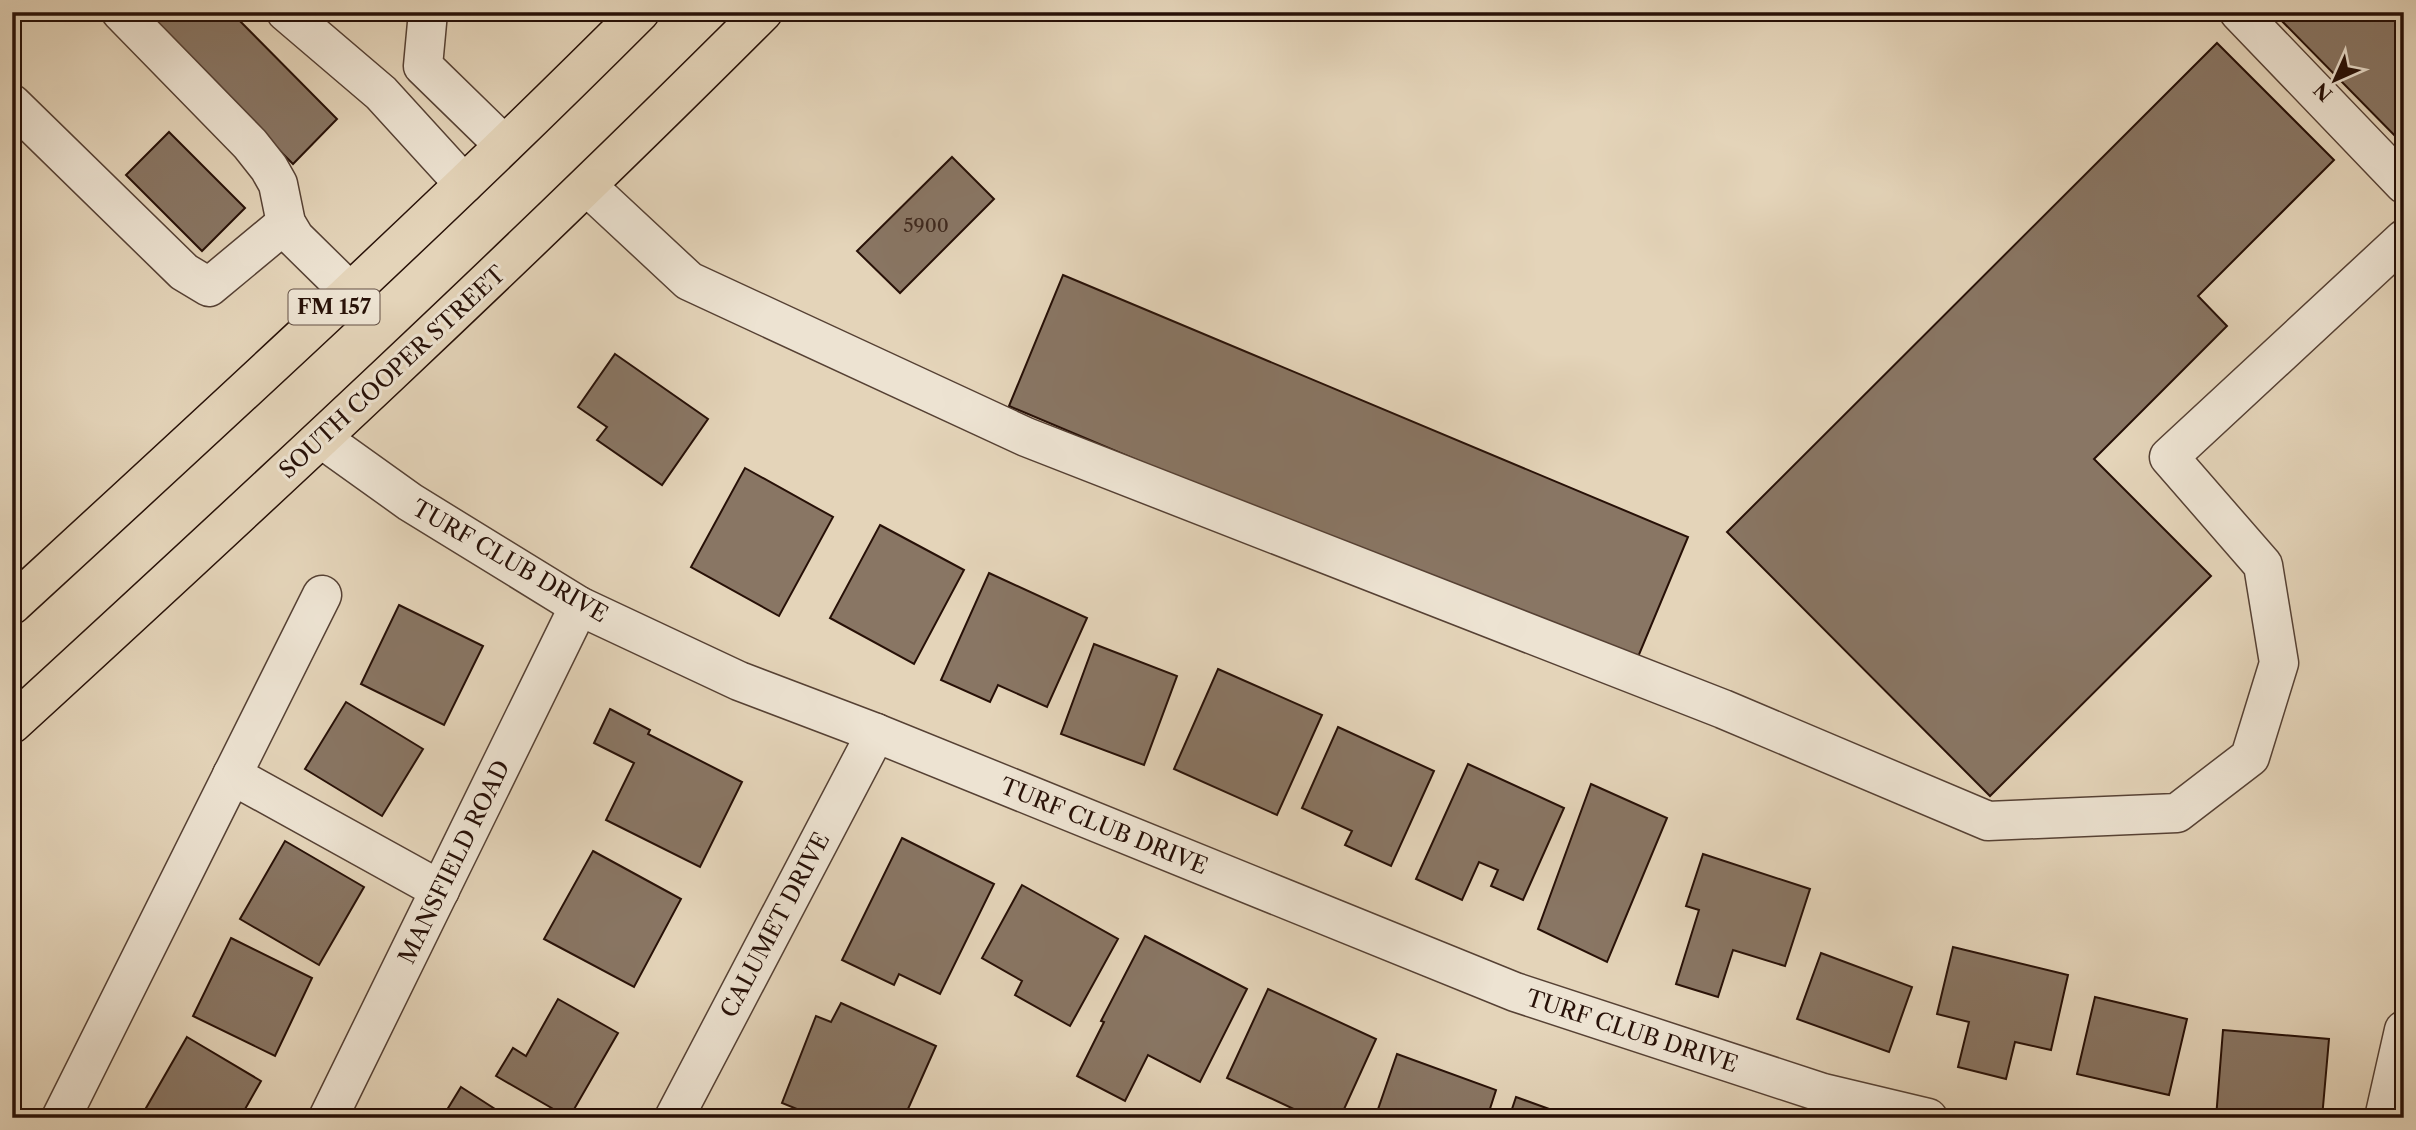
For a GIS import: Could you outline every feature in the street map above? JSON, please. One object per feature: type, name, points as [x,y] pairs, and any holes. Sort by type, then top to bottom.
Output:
[{"type":"main road","name":"FM 157","points":[[12,605],[350,292],[640,12]]},
{"type":"main road","name":"SOUTH COOPER STREET","points":[[12,724],[322,439],[588,187],[763,12]]},
{"type":"street","points":[[121,12],[250,144],[278,184],[280,204],[286,223],[295,238],[350,292]]},
{"type":"street","points":[[286,12],[381,93],[464,184]]},
{"type":"street","points":[[428,12],[423,66],[504,145]]},
{"type":"street","points":[[2239,12],[2404,184]]},
{"type":"street","points":[[12,104],[184,272],[209,287],[286,223]]},
{"type":"street","points":[[588,187],[689,281],[1026,437],[1723,709],[1988,821],[2178,813],[2250,757],[2280,663],[2263,565],[2169,457],[2404,239]]},
{"type":"street","name":"TURF CLUB DRIVE","points":[[322,439],[410,502],[579,606],[739,681],[876,733],[1515,992],[1824,1093],[1928,1118]]},
{"type":"street","points":[[61,1118],[322,595]]},
{"type":"street","name":"MANSFIELD ROAD","points":[[328,1118],[579,606]]},
{"type":"street","name":"CALUMET DRIVE","points":[[674,1118],[876,733]]},
{"type":"street","points":[[232,775],[440,890]]},
{"type":"street","points":[[2384,1118],[2404,1030]]},
{"type":"building","points":[[142,12],[231,12],[337,119],[293,164]]},
{"type":"building","points":[[2273,12],[2404,12],[2404,145]]},
{"type":"building","points":[[2217,43],[2334,160],[2198,296],[2227,326],[2094,459],[2211,576],[1990,796],[1727,532]]},
{"type":"building","points":[[169,132],[245,208],[202,251],[126,175]]},
{"type":"building","points":[[952,157],[994,199],[900,293],[857,251]]},
{"type":"building","points":[[1063,275],[1688,537],[1633,669],[1009,406]]},
{"type":"building","points":[[615,354],[708,419],[662,485],[597,440],[607,427],[578,407]]},
{"type":"building","points":[[745,468],[833,517],[779,616],[691,567]]},
{"type":"building","points":[[880,525],[964,570],[914,664],[830,618]]},
{"type":"building","points":[[989,573],[1087,618],[1047,707],[998,685],[990,702],[941,680]]},
{"type":"building","points":[[399,605],[483,646],[444,725],[361,684]]},
{"type":"building","points":[[1094,644],[1177,676],[1144,765],[1061,734]]},
{"type":"building","points":[[1218,669],[1322,715],[1277,815],[1174,769]]},
{"type":"building","points":[[346,702],[423,749],[382,816],[305,769]]},
{"type":"building","points":[[610,709],[650,730],[648,734],[742,782],[700,867],[606,820],[634,763],[594,743]]},
{"type":"building","points":[[1338,727],[1434,771],[1391,866],[1345,845],[1352,831],[1302,808]]},
{"type":"building","points":[[1468,764],[1564,808],[1523,900],[1491,886],[1498,870],[1479,862],[1462,900],[1416,879]]},
{"type":"building","points":[[1591,784],[1667,818],[1607,962],[1538,929]]},
{"type":"building","points":[[902,838],[994,884],[940,994],[899,974],[894,985],[842,960]]},
{"type":"building","points":[[285,841],[364,887],[319,965],[240,919]]},
{"type":"building","points":[[593,851],[681,899],[634,987],[544,939]]},
{"type":"building","points":[[1703,854],[1810,889],[1785,966],[1733,950],[1718,997],[1676,984],[1699,910],[1686,906]]},
{"type":"building","points":[[1022,885],[1118,939],[1070,1026],[1015,995],[1022,981],[982,958]]},
{"type":"building","points":[[1145,936],[1247,989],[1200,1082],[1148,1055],[1125,1101],[1077,1076],[1104,1022],[1101,1021]]},
{"type":"building","points":[[231,938],[312,978],[275,1056],[193,1016]]},
{"type":"building","points":[[1953,947],[2068,975],[2051,1050],[2015,1042],[2006,1079],[1958,1067],[1969,1022],[1937,1014]]},
{"type":"building","points":[[1821,953],[1912,987],[1889,1052],[1797,1019]]},
{"type":"building","points":[[1268,989],[1376,1039],[1340,1118],[1293,1118],[1296,1110],[1227,1078]]},
{"type":"building","points":[[2095,997],[2187,1019],[2169,1095],[2077,1074]]},
{"type":"building","points":[[558,999],[618,1033],[569,1118],[496,1076],[513,1048],[526,1056]]},
{"type":"building","points":[[841,1003],[936,1046],[904,1118],[819,1118],[782,1103],[816,1016],[831,1022]]},
{"type":"building","points":[[2223,1030],[2329,1039],[2322,1118],[2216,1118]]},
{"type":"building","points":[[187,1037],[261,1081],[240,1118],[147,1118],[142,1115]]},
{"type":"building","points":[[1397,1054],[1496,1090],[1487,1118],[1375,1118]]},
{"type":"building","points":[[461,1087],[509,1118],[442,1118]]},
{"type":"building","points":[[1516,1097],[1574,1118],[1509,1118]]}]
